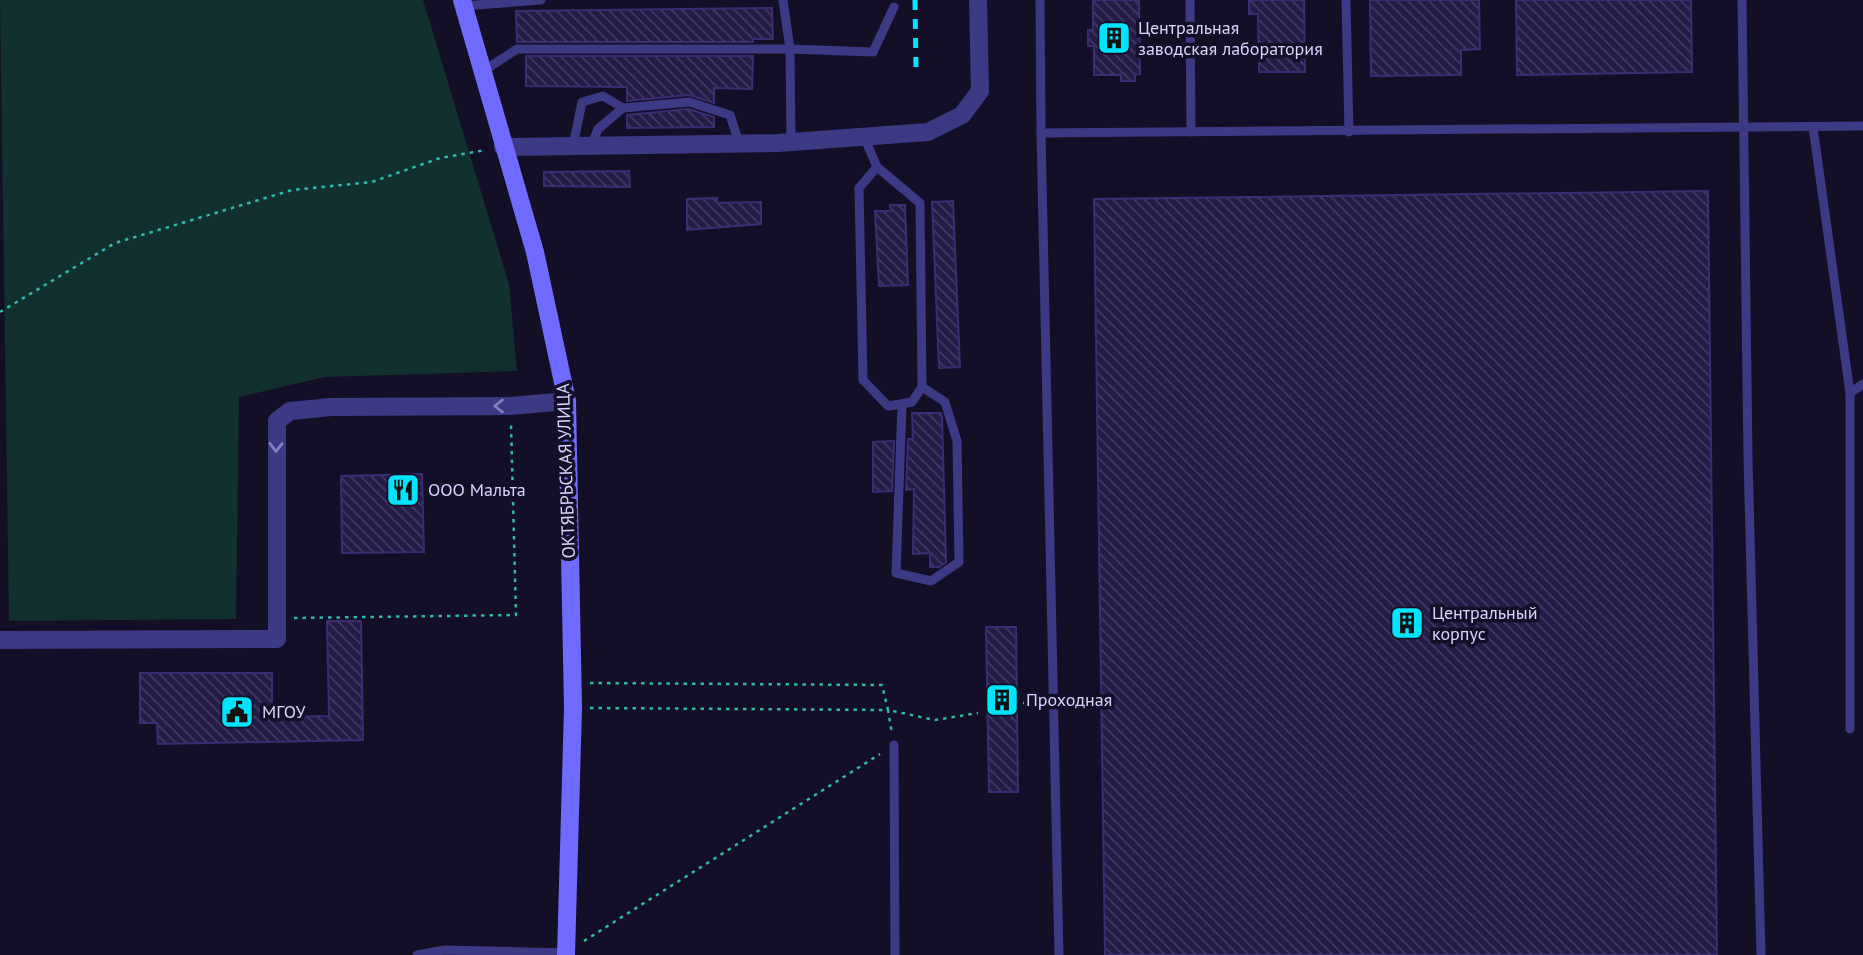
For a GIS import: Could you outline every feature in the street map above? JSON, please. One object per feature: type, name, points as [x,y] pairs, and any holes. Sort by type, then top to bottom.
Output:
[{"type":"main road","name":"ОКТЯБРЬСКАЯ УЛИЦА","points":[[462,3],[534,252],[558,347],[567,401],[573,708],[566,954]]},
{"type":"street","points":[[503,147],[791,142],[928,132],[962,115],[980,91],[978,0]]},
{"type":"street","points":[[0,640],[277,639],[277,421],[290,411],[331,407],[511,406],[567,401]]},
{"type":"lane","points":[[462,3],[541,0]]},
{"type":"lane","points":[[783,0],[790,49],[791,142]]},
{"type":"lane","points":[[1040,0],[1059,955]]},
{"type":"lane","points":[[1190,0],[1191,132]]},
{"type":"lane","points":[[1346,0],[1349,132]]},
{"type":"lane","points":[[1742,0],[1748,458],[1761,955]]},
{"type":"lane","points":[[482,72],[517,50],[790,49],[873,52],[894,7]]},
{"type":"lane","points":[[582,146],[582,102],[603,96],[623,108]]},
{"type":"lane","points":[[582,146],[623,108],[689,102],[730,115],[739,143]]},
{"type":"lane","points":[[1041,133],[1863,126]]},
{"type":"lane","points":[[1813,127],[1850,393],[1850,729]]},
{"type":"lane","points":[[864,136],[877,167],[920,203],[922,387],[912,402],[888,406],[863,380],[859,188],[877,167]]},
{"type":"lane","points":[[1850,393],[1863,384]]},
{"type":"lane","points":[[902,404],[897,573],[931,581],[959,562],[957,442],[945,402],[922,387]]},
{"type":"lane","points":[[894,745],[895,955]]},
{"type":"lane","points":[[417,955],[445,950],[566,954]]},
{"type":"path","points":[[0,312],[115,243],[292,190],[372,181],[440,158],[503,147]]},
{"type":"path","points":[[278,624],[516,615],[511,406]]},
{"type":"path","points":[[566,954],[894,745],[882,685],[572,683]]},
{"type":"path","points":[[573,708],[888,710],[935,720],[978,713]]},
{"type":"green space","points":[[0,0],[423,0],[509,284],[517,371],[325,377],[239,397],[236,619],[9,621]]},
{"type":"building","name":"Центральная заводская лаборатория","points":[[1093,0],[1139,0],[1140,74],[1135,75],[1135,81],[1121,81],[1121,75],[1094,75],[1094,46],[1088,46],[1088,30],[1093,30]]},
{"type":"building","points":[[1249,0],[1304,0],[1305,72],[1259,72],[1258,14],[1249,14]]},
{"type":"building","points":[[1370,0],[1479,0],[1480,49],[1461,50],[1461,75],[1371,76]]},
{"type":"building","points":[[1516,0],[1691,0],[1692,72],[1517,75]]},
{"type":"building","points":[[772,8],[773,39],[753,39],[753,42],[517,42],[516,11]]},
{"type":"building","points":[[526,56],[753,56],[752,89],[714,88],[714,103],[689,95],[627,101],[627,87],[526,86]]},
{"type":"building","points":[[688,109],[714,117],[714,127],[627,128],[627,115]]},
{"type":"building","points":[[629,171],[630,187],[544,186],[544,172]]},
{"type":"building","name":"Центральный корпус","points":[[1708,191],[1717,955],[1105,955],[1094,199]]},
{"type":"building","points":[[717,198],[717,203],[761,202],[761,224],[687,230],[687,199]]},
{"type":"building","points":[[953,201],[960,367],[939,368],[932,202]]},
{"type":"building","points":[[890,205],[905,205],[908,285],[879,286],[875,211],[891,211]]},
{"type":"building","points":[[912,413],[941,413],[942,417],[946,562],[939,567],[930,567],[930,553],[913,554],[914,489],[906,490],[908,439],[913,439]]},
{"type":"building","points":[[894,441],[892,491],[873,492],[873,442]]},
{"type":"building","points":[[422,474],[424,552],[342,553],[341,476]]},
{"type":"building","points":[[327,621],[361,621],[363,740],[158,744],[157,723],[140,723],[140,673],[272,673],[272,717],[329,716]]},
{"type":"building","name":"Проходная","points":[[986,627],[1016,627],[1018,792],[989,792]]},
{"type":"railway","points":[[915,0],[916,70]]},
{"type":"place","name":"Центральная заводская лаборатория","points":[[1114,38]]},
{"type":"place","name":"ООО Мальта","points":[[403,490]]},
{"type":"place","name":"Центральный корпус","points":[[1407,623]]},
{"type":"place","name":"Проходная","points":[[1002,700]]},
{"type":"place","name":"МГОУ","points":[[237,712]]}]
